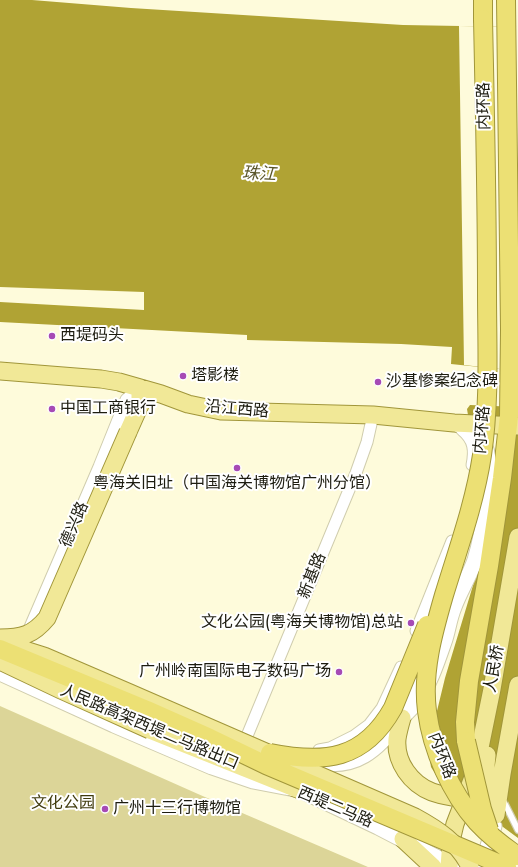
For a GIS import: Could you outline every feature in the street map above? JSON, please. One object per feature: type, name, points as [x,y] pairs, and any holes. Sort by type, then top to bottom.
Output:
[{"type":"highway","name":"内环路","points":[[483,0],[487,268],[486,396],[482,455],[473,495],[432,640],[426,679],[427,713],[433,742],[438,756],[457,795],[477,822],[507,849],[518,856]]},
{"type":"highway","name":"内环路","points":[[506,0],[510,362],[513,426],[502,478],[489,566],[468,681],[465,722],[466,741],[488,829],[498,846],[517,867]]},
{"type":"highway","points":[[272,750],[285,756],[314,759],[339,755],[363,743],[383,725],[402,690],[465,523]]},
{"type":"highway","points":[[0,649],[153,712],[266,765],[507,867]]},
{"type":"highway","points":[[466,741],[468,778],[482,834],[486,867]]},
{"type":"main road","name":"沿江西路","points":[[0,372],[102,379],[119,382],[188,404],[221,411],[373,415],[454,423],[513,426]]},
{"type":"main road","points":[[0,637],[21,637],[39,628],[47,618],[140,405],[140,388]]},
{"type":"main road","points":[[454,423],[471,432],[480,439],[488,454],[489,476],[482,523],[475,559],[453,608],[440,626],[424,656],[402,718],[397,739],[402,764],[409,776],[419,785],[432,792],[465,800]]},
{"type":"main road","name":"人民桥","points":[[449,866],[451,841],[455,824],[474,772],[492,689],[518,537]]},
{"type":"main road","name":"人民桥","points":[[495,824],[495,799],[485,774],[518,579]]},
{"type":"main road","points":[[0,637],[24,644],[82,666],[247,736],[272,750],[324,764],[350,763],[366,755],[375,748],[402,718]]},
{"type":"main road","points":[[0,642],[50,659],[272,750],[425,822],[454,844],[470,867]]},
{"type":"main road","points":[[24,644],[45,674]]},
{"type":"main road","points":[[0,662],[45,674],[210,744],[300,790]]},
{"type":"main road","name":"人民路高架西堤二马路出口","points":[[0,662],[150,730],[300,790]]},
{"type":"main road","name":"西堤二马路","points":[[0,673],[107,722],[212,767],[253,781],[300,790],[403,839]]},
{"type":"main road","points":[[495,799],[518,685]]},
{"type":"main road","points":[[477,867],[486,853],[495,824]]},
{"type":"main road","points":[[495,824],[496,867]]},
{"type":"main road","points":[[495,824],[503,867]]},
{"type":"main road","points":[[403,839],[449,866]]},
{"type":"main road","points":[[403,839],[421,867]]},
{"type":"street","name":"德兴路","points":[[24,644],[127,400],[140,388]]},
{"type":"street","name":"新基路","points":[[247,736],[356,473],[367,442],[373,415]]},
{"type":"street","points":[[272,750],[304,751],[330,748],[354,736],[369,725],[382,708],[437,581],[466,498],[474,450],[470,438],[454,423]]},
{"type":"lane","points":[[495,799],[518,830]]},
{"type":"green space","name":"文化公园","points":[[0,706],[198,794],[368,867],[0,867]]},
{"type":"water","name":"珠江","points":[[0,0],[32,0],[131,8],[403,25],[518,27],[518,371],[451,364],[452,347],[401,344],[247,340],[247,335],[0,322]]},
{"type":"water","points":[[470,405],[518,407],[518,838],[439,780],[431,767],[428,748],[445,678],[484,549],[499,434],[489,421],[468,415],[467,409]]},
{"type":"pier","points":[[459,26],[518,27],[518,371],[464,365]]},
{"type":"pier","points":[[0,287],[144,292],[144,310],[0,302]]},
{"type":"place","name":"西堤码头","points":[[52,336]]},
{"type":"place","name":"塔影楼","points":[[183,376]]},
{"type":"place","name":"沙基惨案纪念碑","points":[[378,382]]},
{"type":"place","name":"中国工商银行","points":[[52,409]]},
{"type":"place","name":"粤海关旧址（中国海关博物馆广州分馆）","points":[[237,468]]},
{"type":"place","name":"文化公园(粤海关博物馆)总站","points":[[411,623]]},
{"type":"place","name":"广州岭南国际电子数码广场","points":[[339,672]]},
{"type":"place","name":"广州十三行博物馆","points":[[105,809]]}]
